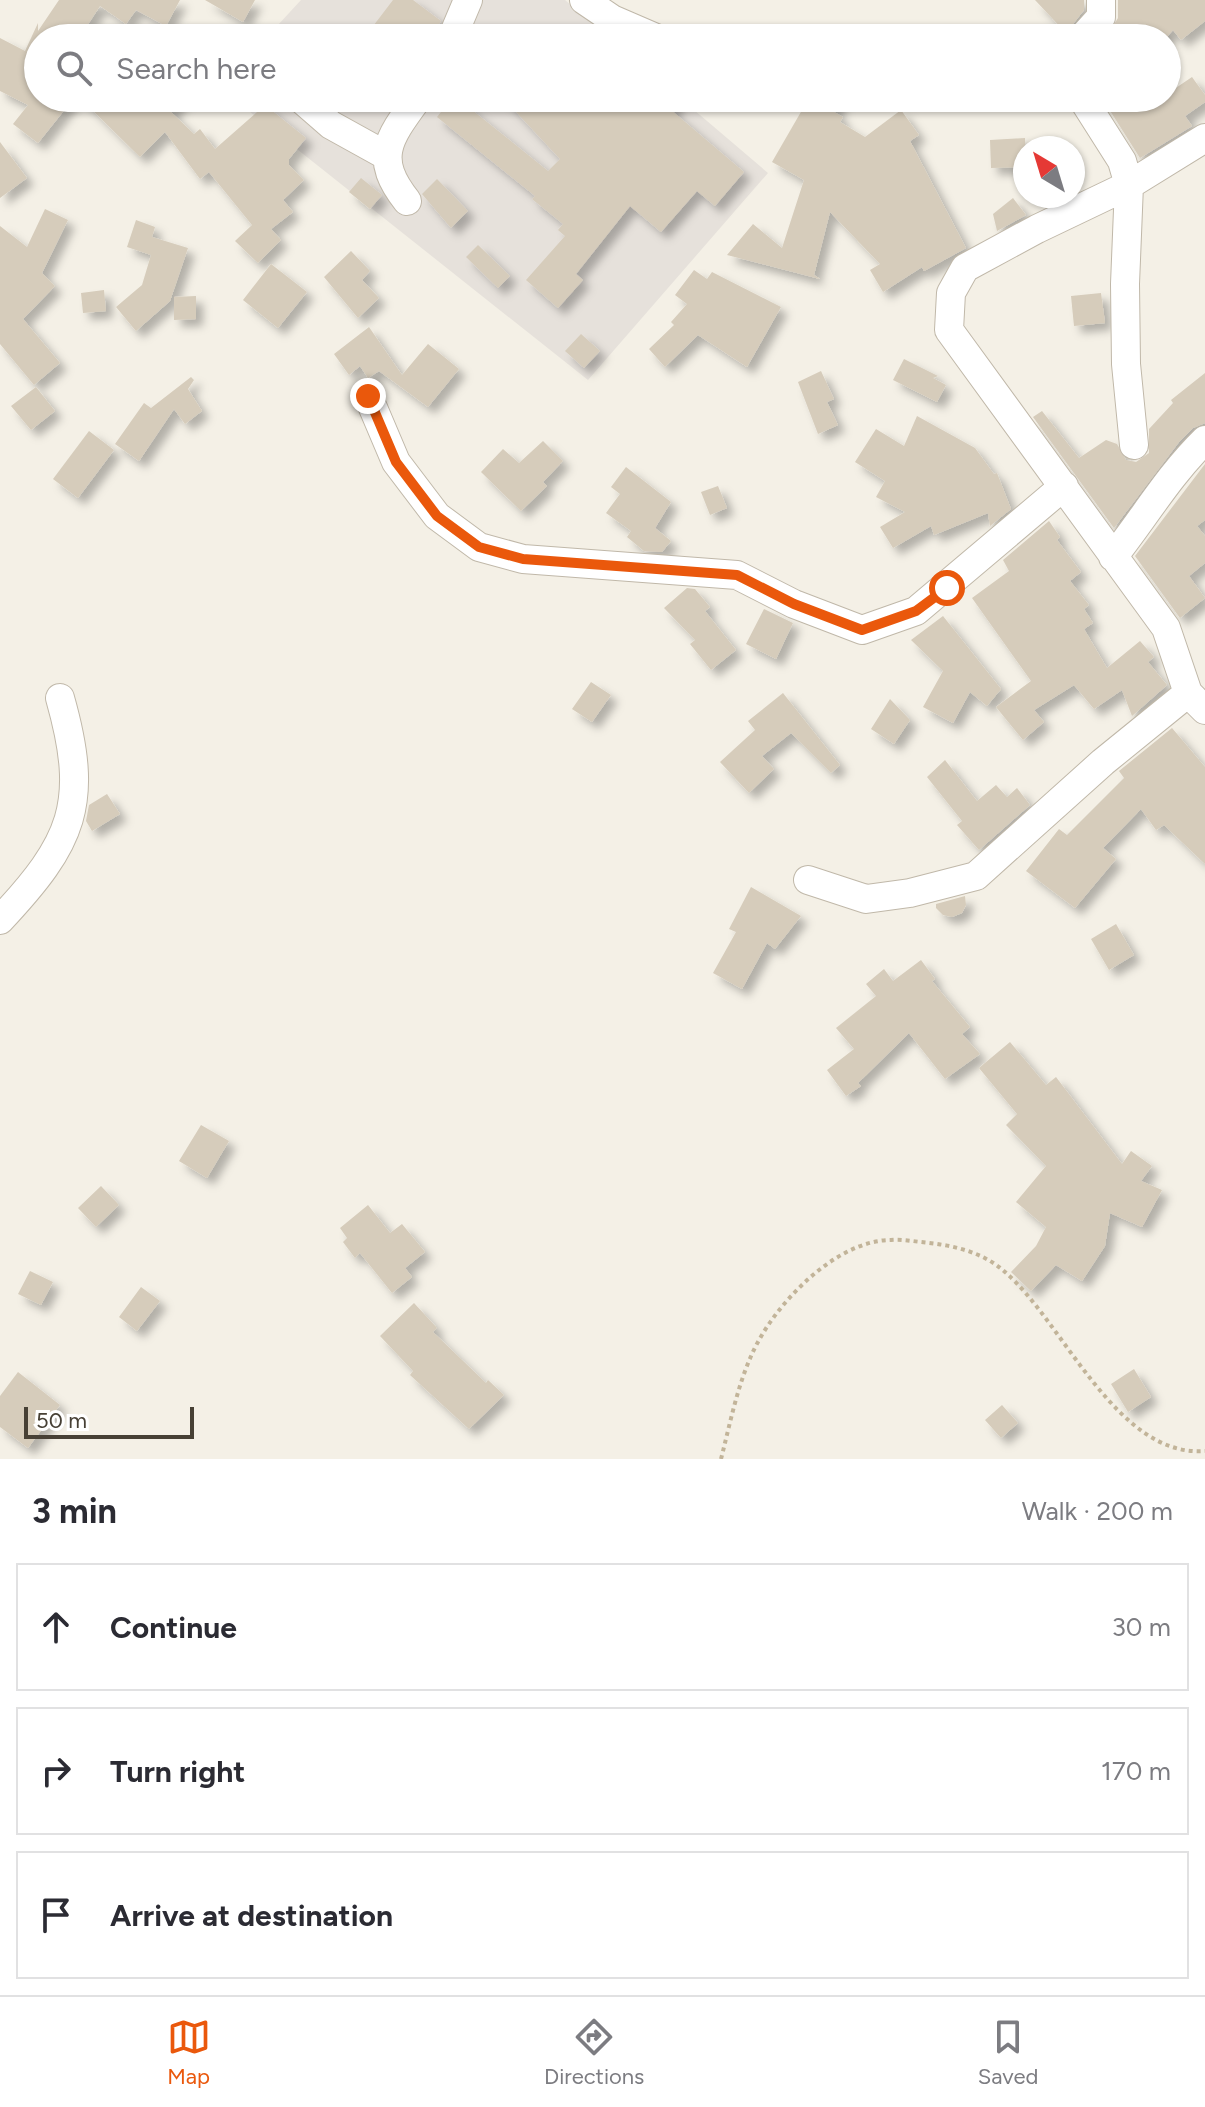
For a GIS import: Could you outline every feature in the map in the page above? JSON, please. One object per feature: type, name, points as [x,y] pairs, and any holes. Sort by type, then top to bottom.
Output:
[{"type":"street","points":[[458,24],[468,0]]},
{"type":"street","points":[[584,0],[624,24]]},
{"type":"street","points":[[1095,24],[1101,17],[1101,0]]},
{"type":"street","points":[[316,112],[331,125],[387,156]]},
{"type":"street","points":[[407,201],[389,177],[387,156],[411,112]]},
{"type":"street","points":[[1091,112],[1122,161],[1129,185],[1126,364],[1134,445]]},
{"type":"street","points":[[808,880],[866,899],[910,893],[976,876],[1103,762],[1197,702],[1166,628],[949,330],[951,293],[965,268],[1129,185],[1205,138]]},
{"type":"street","points":[[368,396],[396,462],[437,516],[479,547],[523,559],[737,575],[809,610],[862,630],[916,611],[1064,486]]},
{"type":"street","points":[[1113,557],[1148,514],[1176,469],[1205,440]]},
{"type":"street","points":[[0,920],[41,874],[67,832],[75,801],[68,724],[60,698]]},
{"type":"path","points":[[721,1459],[752,1354],[775,1314],[801,1285],[848,1250],[888,1239],[971,1250],[1005,1271],[1130,1425],[1184,1453],[1205,1451]]},
{"type":"shaded area","points":[[301,0],[565,0],[593,24],[279,24]]},
{"type":"shaded area","points":[[250,112],[696,112],[768,173],[588,380]]},
{"type":"building","points":[[59,0],[180,0],[167,24],[136,10],[126,24],[100,6],[88,24],[43,24]]},
{"type":"building","points":[[205,0],[255,0],[243,22]]},
{"type":"building","points":[[393,0],[413,0],[441,21],[439,24],[375,24]]},
{"type":"building","points":[[1035,0],[1084,0],[1084,10],[1073,24],[1058,24]]},
{"type":"building","points":[[1118,0],[1205,0],[1205,21],[1181,40],[1181,24],[1114,24],[1118,18]]},
{"type":"building","points":[[0,38],[24,50],[24,103],[0,91]]},
{"type":"building","points":[[1192,77],[1205,95],[1205,102],[1185,116],[1192,126],[1140,158],[1111,112],[1181,112],[1181,84]]},
{"type":"building","points":[[24,110],[63,112],[38,143],[13,124]]},
{"type":"building","points":[[94,112],[171,112],[194,134],[200,129],[215,149],[257,112],[274,112],[306,138],[289,159],[289,165],[304,180],[283,200],[293,212],[271,229],[281,240],[258,263],[235,241],[252,225],[209,172],[200,179],[165,132],[140,157]]},
{"type":"building","points":[[441,112],[474,112],[548,171],[560,159],[516,112],[673,112],[744,172],[715,206],[697,191],[661,232],[630,206],[576,274],[583,280],[558,308],[526,280],[565,236],[558,230],[563,224],[532,199],[535,196],[437,117]]},
{"type":"building","points":[[801,112],[834,112],[843,117],[840,122],[865,137],[902,112],[919,135],[910,141],[966,248],[924,271],[922,267],[883,292],[870,270],[880,264],[830,212],[814,275],[820,279],[727,255],[753,224],[782,248],[804,180],[772,162]]},
{"type":"building","points":[[1013,139],[1013,167],[991,168],[990,140]]},
{"type":"building","points":[[0,142],[27,178],[0,198]]},
{"type":"building","points":[[361,178],[382,195],[370,209],[349,192]]},
{"type":"building","points":[[437,179],[468,211],[451,228],[422,194]]},
{"type":"building","points":[[1013,198],[1013,208],[1021,208],[1026,215],[997,231],[993,214]]},
{"type":"building","points":[[45,209],[68,220],[42,273],[55,286],[23,319],[60,363],[34,385],[0,344],[0,226],[27,247]]},
{"type":"building","points":[[136,220],[155,227],[152,237],[188,248],[170,301],[136,331],[116,307],[142,285],[151,255],[127,247]]},
{"type":"building","points":[[478,245],[510,276],[498,288],[466,257]]},
{"type":"building","points":[[351,251],[370,271],[362,280],[379,298],[358,318],[324,277]]},
{"type":"building","points":[[271,264],[307,292],[278,328],[243,300]]},
{"type":"building","points":[[694,270],[707,279],[712,272],[781,307],[747,367],[698,335],[665,367],[649,349],[674,325],[671,322],[687,304],[675,295]]},
{"type":"building","points":[[104,290],[106,311],[83,313],[81,293]]},
{"type":"building","points":[[1101,293],[1105,323],[1074,326],[1071,296]]},
{"type":"building","points":[[196,296],[196,319],[174,320],[174,297]]},
{"type":"building","points":[[369,327],[402,375],[428,344],[459,369],[428,407],[379,371],[368,378],[360,366],[349,375],[334,354]]},
{"type":"building","points":[[581,334],[600,351],[584,368],[565,351]]},
{"type":"building","points":[[904,359],[938,376],[933,378],[946,385],[937,402],[893,380]]},
{"type":"building","points":[[821,371],[834,399],[827,402],[838,425],[818,434],[798,382]]},
{"type":"building","points":[[1205,373],[1205,423],[1193,428],[1179,442],[1114,528],[1033,417],[1042,411],[1079,458],[1106,440],[1117,444],[1126,460],[1136,462],[1149,453],[1149,429],[1173,403],[1171,400]]},
{"type":"building","points":[[191,377],[194,380],[188,389],[202,411],[185,424],[174,409],[139,461],[115,444],[144,403],[151,408]]},
{"type":"building","points":[[36,387],[55,411],[31,430],[11,406]]},
{"type":"building","points":[[917,416],[975,448],[994,474],[997,473],[1011,509],[990,526],[988,513],[934,535],[931,526],[893,548],[880,527],[905,512],[876,497],[885,481],[855,462],[876,429],[904,446]]},
{"type":"building","points":[[89,431],[114,450],[78,498],[53,479]]},
{"type":"building","points":[[543,441],[563,461],[543,482],[547,486],[521,511],[481,472],[503,449],[519,463]]},
{"type":"building","points":[[1205,464],[1205,520],[1197,526],[1205,536],[1205,563],[1189,576],[1205,598],[1180,618],[1135,556]]},
{"type":"building","points":[[626,467],[671,502],[655,528],[671,541],[662,552],[644,551],[627,537],[631,531],[606,513],[620,494],[611,487]]},
{"type":"building","points":[[718,486],[727,508],[710,515],[701,492]]},
{"type":"building","points":[[1049,521],[1060,537],[1057,540],[1081,572],[1070,581],[1089,605],[1084,609],[1093,623],[1084,629],[1107,668],[1140,641],[1154,657],[1148,662],[1167,685],[1132,716],[1122,690],[1094,709],[1074,685],[1034,710],[1044,722],[1023,740],[996,707],[1031,681],[972,598],[1009,571],[1003,560]]},
{"type":"building","points":[[687,588],[695,589],[710,607],[705,611],[736,650],[711,670],[690,644],[695,640],[664,608]]},
{"type":"building","points":[[764,609],[793,623],[776,659],[746,644]]},
{"type":"building","points":[[943,616],[1001,689],[987,706],[970,692],[953,723],[923,707],[943,671],[911,640]]},
{"type":"building","points":[[591,682],[611,695],[592,722],[572,709]]},
{"type":"building","points":[[783,693],[840,765],[831,773],[791,733],[762,756],[774,769],[749,793],[720,762],[755,730],[748,721]]},
{"type":"building","points":[[890,699],[910,720],[894,744],[871,729]]},
{"type":"building","points":[[1172,728],[1205,767],[1205,864],[1164,825],[1156,830],[1141,809],[1103,848],[1116,859],[1075,908],[1026,871],[1059,829],[1067,835],[1124,778],[1119,771]]},
{"type":"building","points":[[945,760],[977,801],[996,785],[1007,797],[1017,788],[1030,805],[979,850],[957,825],[962,821],[927,777]]},
{"type":"building","points":[[107,794],[120,814],[92,831],[86,821],[89,805]]},
{"type":"building","points":[[751,887],[801,916],[775,949],[767,943],[742,989],[713,973],[736,932],[729,929]]},
{"type":"building","points":[[965,896],[966,905],[962,913],[952,917],[943,915],[936,908],[936,904]]},
{"type":"building","points":[[1116,924],[1134,955],[1109,970],[1091,939]]},
{"type":"building","points":[[921,960],[935,979],[932,981],[970,1027],[962,1034],[980,1054],[945,1079],[909,1033],[858,1083],[861,1086],[846,1096],[827,1070],[854,1049],[836,1028],[876,996],[866,984],[884,969],[893,981]]},
{"type":"building","points":[[1010,1042],[1046,1085],[1056,1077],[1122,1164],[1131,1151],[1152,1166],[1141,1181],[1162,1190],[1142,1227],[1110,1213],[1105,1246],[1082,1281],[1056,1265],[1031,1291],[1011,1272],[1036,1246],[1046,1227],[1016,1202],[1046,1166],[1006,1125],[1017,1114],[979,1068]]},
{"type":"building","points":[[201,1125],[229,1141],[207,1178],[179,1161]]},
{"type":"building","points":[[101,1186],[119,1205],[96,1227],[78,1208]]},
{"type":"building","points":[[368,1205],[390,1233],[402,1224],[425,1252],[405,1268],[412,1277],[392,1293],[360,1253],[355,1258],[343,1242],[347,1238],[340,1228]]},
{"type":"building","points":[[30,1271],[53,1282],[41,1305],[18,1294]]},
{"type":"building","points":[[141,1287],[160,1301],[137,1331],[119,1317]]},
{"type":"building","points":[[414,1303],[437,1328],[433,1332],[486,1383],[488,1380],[504,1395],[469,1429],[410,1375],[413,1371],[380,1336]]},
{"type":"building","points":[[1134,1369],[1151,1397],[1128,1412],[1111,1384]]},
{"type":"building","points":[[18,1372],[60,1405],[28,1448],[0,1427],[0,1396]]},
{"type":"building","points":[[1002,1405],[1018,1423],[1001,1438],[985,1420]]},
{"type":"route","points":[[368,396],[396,462],[437,516],[479,547],[523,559],[607,563],[676,573],[701,570],[737,575],[794,604],[862,630],[916,611],[947,588]]}]
